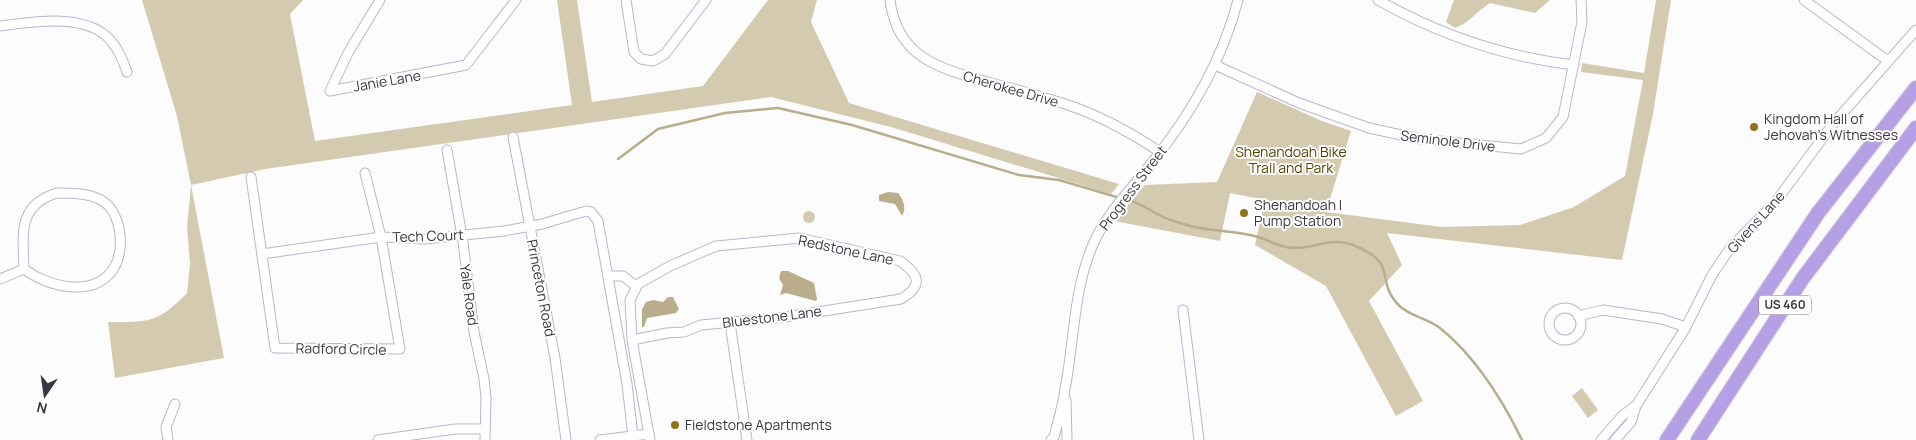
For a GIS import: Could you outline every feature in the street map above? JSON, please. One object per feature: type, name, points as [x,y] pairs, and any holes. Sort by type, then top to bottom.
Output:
[{"type":"highway","name":"US 460","points":[[1668,440],[1818,213],[1916,88]]},
{"type":"highway","name":"US 460","points":[[1698,440],[1803,278],[1916,128]]},
{"type":"street","name":"Janie Lane","points":[[380,0],[348,53],[330,92],[466,66],[516,0]]},
{"type":"street","points":[[626,0],[634,52],[641,59],[653,61],[665,54],[706,0]]},
{"type":"street","name":"Cherokee Drive","points":[[890,0],[893,17],[904,39],[928,62],[951,72],[1087,112],[1124,129],[1160,152]]},
{"type":"street","name":"Progress Street","points":[[1051,440],[1054,437],[1065,390],[1076,303],[1086,263],[1097,236],[1113,210],[1182,122],[1222,53],[1238,0]]},
{"type":"street","points":[[1378,0],[1417,20],[1466,40],[1529,57],[1574,65]]},
{"type":"street","name":"Seminole Drive","points":[[1215,65],[1299,103],[1374,130],[1420,139],[1521,149],[1546,138],[1560,122],[1565,111],[1582,22],[1581,0]]},
{"type":"street","points":[[1804,0],[1888,61]]},
{"type":"street","points":[[0,26],[20,23],[70,22],[86,25],[97,30],[111,41],[121,56],[127,72]]},
{"type":"street","name":"Givens Lane","points":[[1615,440],[1630,422],[1636,406],[1686,327],[1712,275],[1731,247],[1774,204],[1829,129],[1916,30]]},
{"type":"street","name":"Princeton Road","points":[[513,137],[555,358],[566,440]]},
{"type":"street","name":"Yale Road","points":[[447,150],[462,236],[467,287],[486,398],[485,440]]},
{"type":"street","name":"Radford Circle","points":[[251,177],[275,348],[400,350],[381,237],[365,174]]},
{"type":"street","points":[[57,193],[84,194],[106,204],[117,218],[120,237],[118,258],[114,267],[100,282],[79,287],[62,287],[33,275],[24,269],[23,228],[26,217],[32,208],[46,196],[57,193]]},
{"type":"street","name":"Tech Court","points":[[262,254],[381,237],[424,239],[462,236],[529,227],[581,212],[591,212],[598,221],[608,276]]},
{"type":"street","name":"Redstone Lane","points":[[636,286],[670,266],[716,246],[800,238],[900,261],[911,269],[916,276],[917,285],[911,293]]},
{"type":"street","points":[[0,279],[24,269]]},
{"type":"street","points":[[606,440],[633,436],[649,437],[632,340],[630,300],[636,286],[623,276],[608,276],[628,392],[633,436]]},
{"type":"street","name":"Bluestone Lane","points":[[632,340],[666,333],[684,332],[701,325],[843,309],[901,299],[911,293]]},
{"type":"street","points":[[1183,310],[1199,440]]},
{"type":"street","points":[[1578,316],[1603,310],[1662,319],[1686,327]]},
{"type":"street","points":[[730,323],[747,440]]},
{"type":"street","name":"Progress Street","points":[[1065,390],[1067,440]]},
{"type":"street","points":[[168,440],[166,428],[175,404]]},
{"type":"street","name":"Givens Lane","points":[[1601,440],[1622,416],[1636,406]]},
{"type":"street","points":[[378,440],[446,430],[484,429]]},
{"type":"green space","points":[[142,0],[303,0],[290,14],[315,141],[572,105],[557,0],[577,0],[592,102],[703,86],[768,0],[817,0],[811,22],[849,103],[1119,184],[1111,194],[891,127],[771,97],[265,169],[191,185],[177,116]]},
{"type":"green space","points":[[1454,0],[1550,0],[1535,13],[1490,3],[1455,28],[1446,22]]},
{"type":"green space","name":"Shenandoah Bike Trail and Park","points":[[1656,0],[1671,0],[1653,114],[1622,260],[1387,233],[1402,265],[1369,301],[1423,401],[1396,416],[1326,286],[1255,245],[1265,200],[1230,193],[1220,241],[1114,221],[1145,185],[1217,182],[1257,92],[1322,121],[1351,131],[1326,212],[1442,227],[1520,225],[1574,207],[1625,176],[1643,80],[1581,72],[1582,63],[1644,73]]},
{"type":"green space","points":[[191,185],[224,358],[115,378],[108,322],[134,322],[152,319],[168,310],[187,293],[190,264],[187,227]]},
{"type":"green space","points":[[807,211],[811,211],[815,217],[811,223],[807,223],[803,219],[803,215]]},
{"type":"green space","points":[[1582,388],[1598,410],[1588,418],[1572,396]]},
{"type":"shaded area","points":[[888,192],[898,193],[901,198],[904,204],[902,216],[895,204],[879,201],[879,195]]},
{"type":"shaded area","points":[[781,271],[788,271],[814,283],[816,301],[786,293],[780,295],[783,285],[779,278]]},
{"type":"shaded area","points":[[668,297],[673,297],[679,309],[676,313],[647,318],[644,327],[642,327],[642,309],[646,302],[653,300],[663,302]]},
{"type":"waterway","points":[[618,159],[658,129],[725,113],[778,108],[852,125],[1019,175],[1059,180],[1120,198]]},
{"type":"waterway","points":[[1125,199],[1136,202],[1167,219],[1192,227],[1249,235],[1286,247],[1296,248],[1340,242],[1360,248],[1371,254],[1382,266],[1387,285],[1395,301],[1405,310],[1440,328],[1453,339],[1476,365],[1497,394],[1522,440]]},
{"type":"place","name":"Kingdom Hall of Jehovah's Witnesses","points":[[1754,127]]},
{"type":"place","name":"Shenandoah I Pump Station","points":[[1244,213]]},
{"type":"place","name":"Fieldstone Apartments","points":[[675,425]]}]
